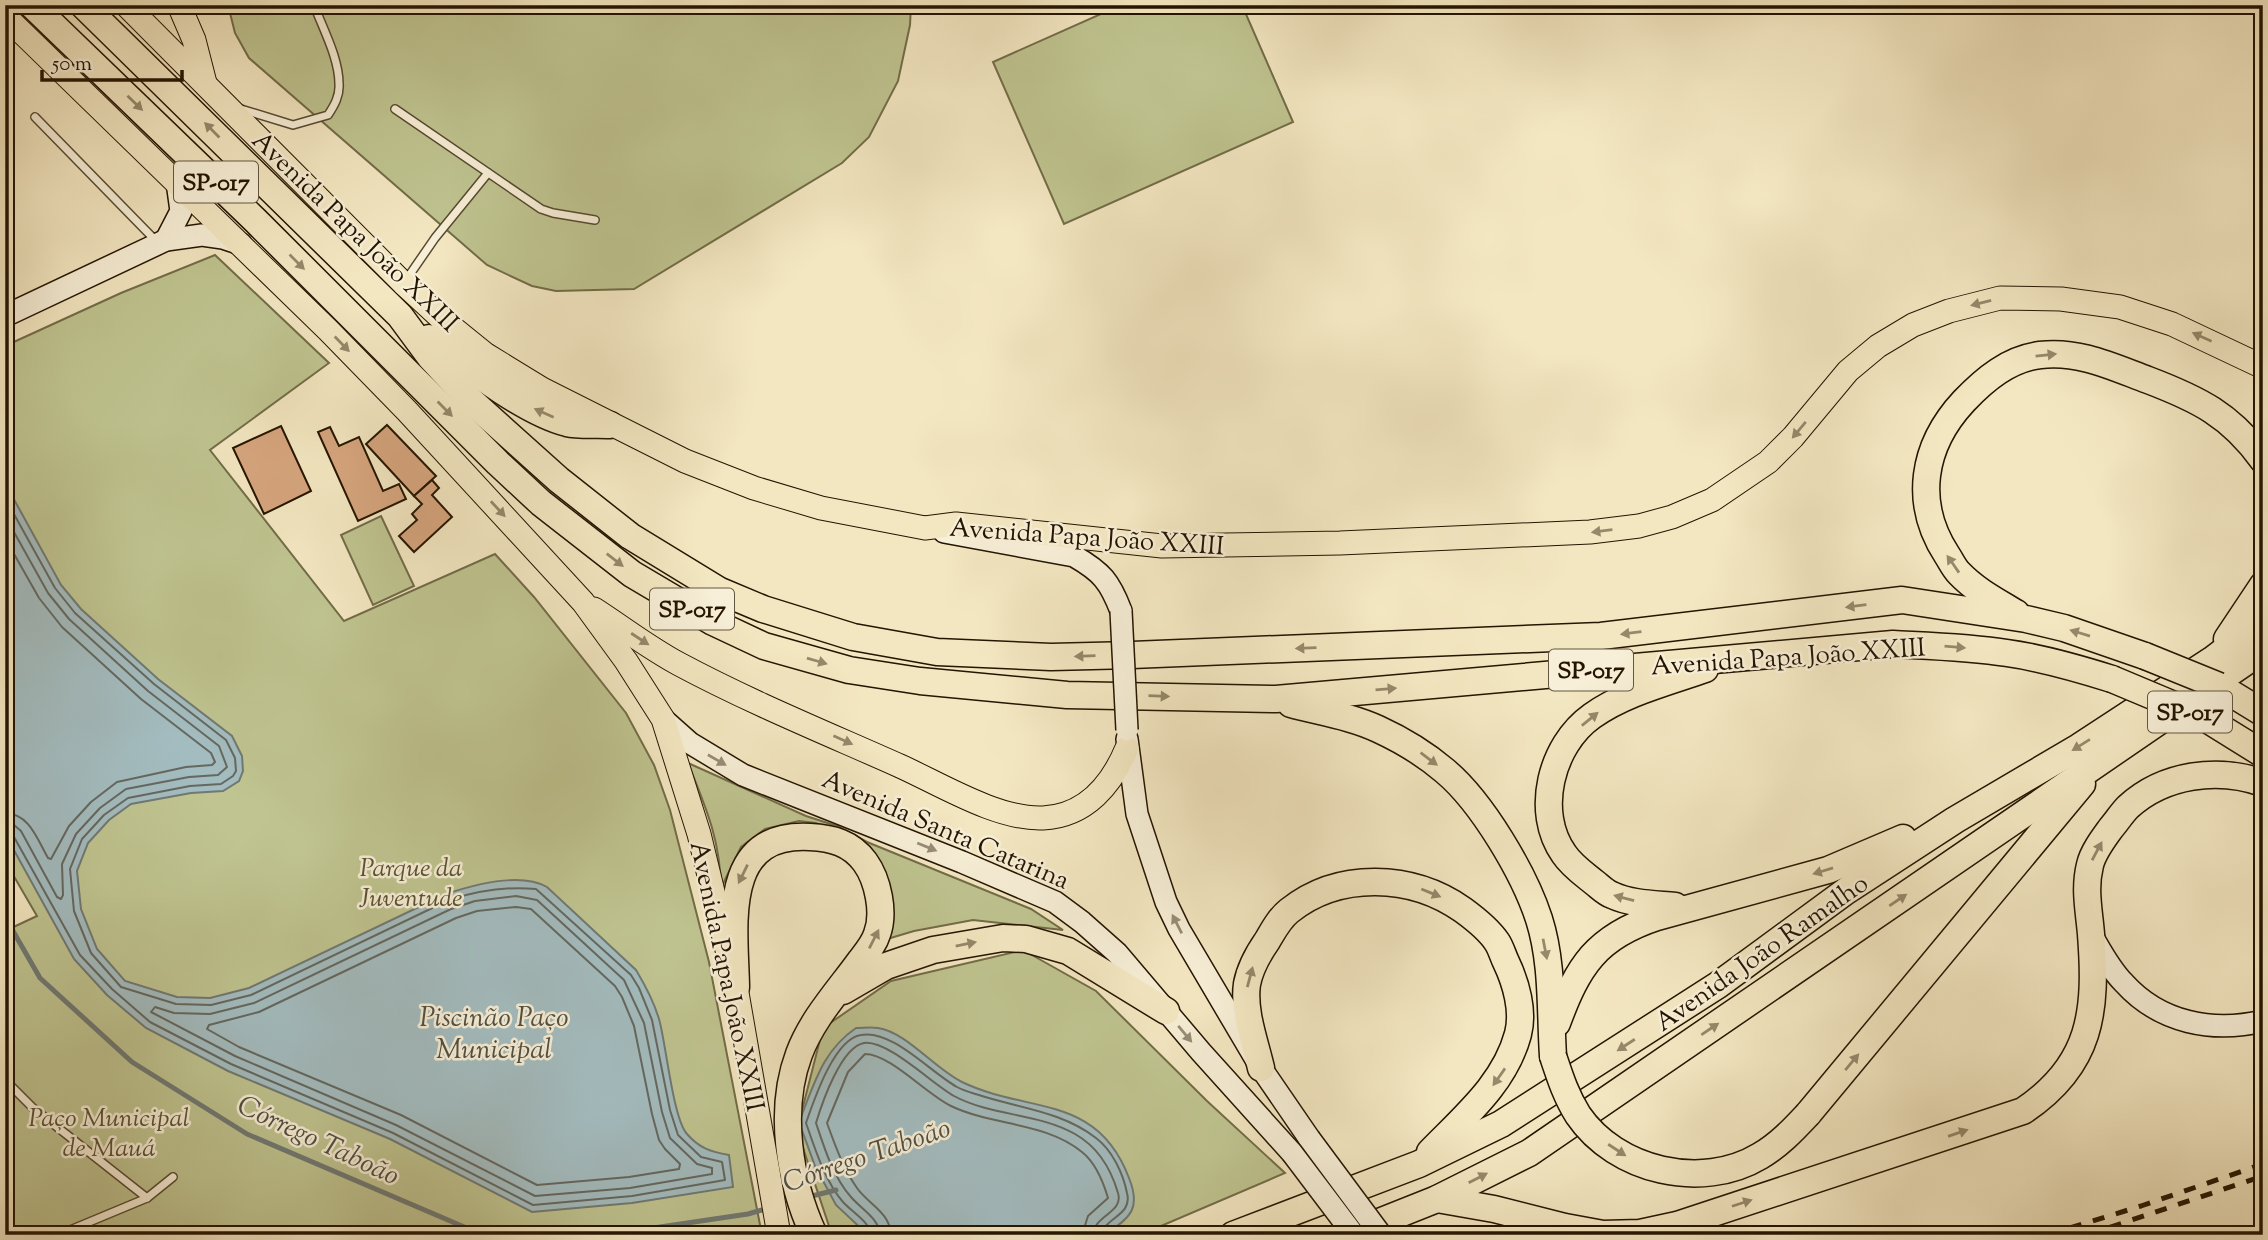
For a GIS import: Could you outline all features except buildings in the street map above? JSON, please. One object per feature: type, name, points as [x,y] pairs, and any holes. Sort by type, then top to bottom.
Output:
[{"type":"highway","name":"Avenida Papa João XXIII","points":[[32,5],[246,211],[498,463],[551,511],[632,574],[713,622],[764,646],[849,670],[933,682],[1067,695],[1276,699],[1740,656],[1893,644],[1949,646],[2047,661],[2112,679],[2205,718],[2263,754]]},
{"type":"highway","name":"Avenida Papa João XXIII","points":[[83,5],[400,316],[431,358],[470,400],[559,480],[630,536],[720,590],[763,609],[853,637],[937,652],[1051,657],[1601,636],[1902,600],[2026,619],[2064,628],[2145,656],[2219,686]]},
{"type":"highway","points":[[400,316],[474,372],[534,408],[568,423],[610,425]]},
{"type":"highway","points":[[2026,619],[1978,590],[1958,572],[1936,538],[1925,504],[1926,472],[1939,434],[1981,383],[2005,366],[2038,355],[2060,354],[2097,360],[2190,396],[2215,410],[2249,441],[2263,460]]},
{"type":"highway","points":[[2212,660],[2263,585]]},
{"type":"highway","name":"Avenida João Ramalho","points":[[1233,1235],[1419,1164],[1501,1124],[1718,985],[1846,891],[1955,820],[2079,747],[2212,660],[2263,621]]},
{"type":"highway","name":"Avenida João Ramalho","points":[[1348,1235],[1437,1199],[1529,1153],[2263,650]]},
{"type":"highway","points":[[1691,908],[1640,903],[1612,895],[1579,871],[1564,854],[1549,822],[1554,768],[1570,738],[1591,716],[1620,701],[1740,656]]},
{"type":"highway","points":[[2219,686],[2252,691],[2263,696]]},
{"type":"highway","name":"SP-017","points":[[2219,686],[2263,713]]},
{"type":"highway","points":[[1276,699],[1342,716],[1376,728],[1405,743],[1447,772],[1473,801],[1520,876],[1539,919],[1549,971],[1554,1044],[1563,1088],[1579,1116],[1602,1141],[1630,1159],[1661,1170],[1694,1174],[1727,1169],[1748,1161],[1785,1138],[1808,1114],[2101,760]]},
{"type":"highway","points":[[1437,1199],[1603,1234],[1640,1233],[1677,1225],[2023,1111],[2044,1097],[2070,1068],[2090,1021],[2094,986],[2086,893],[2090,863],[2104,838],[2127,807],[2152,790],[2185,777],[2216,773],[2242,775],[2263,783]]},
{"type":"highway","points":[[1554,1044],[1572,983],[1584,964],[1616,934],[1636,924],[1828,870],[1955,820]]},
{"type":"highway","points":[[736,987],[735,900],[740,877],[752,859],[771,843],[802,836],[830,838],[850,847],[865,862],[873,876],[880,926],[873,944],[809,1033],[791,1077],[786,1105],[791,1160],[813,1231]]},
{"type":"highway","points":[[1261,1068],[1247,999],[1248,983],[1256,959],[1276,925],[1288,912],[1345,884],[1402,884],[1421,888],[1449,900],[1473,917],[1497,941],[1513,977],[1518,1002],[1519,1031],[1506,1066],[1488,1093],[1419,1164]]},
{"type":"highway","points":[[836,996],[886,966],[933,950],[1003,937],[1026,939],[1068,951],[1166,1011]]},
{"type":"main road","name":"Avenida Papa João XXIII","points":[[127,5],[403,283],[485,354],[542,389],[685,461],[754,488],[821,508],[925,528],[956,524],[1162,546],[1354,543],[1590,532],[1639,526],[1672,517],[1712,500],[1768,463],[1848,371],[1878,346],[1937,316],[2000,298],[2061,299],[2120,307],[2172,324],[2263,367]]},
{"type":"main road","points":[[179,5],[194,40],[205,83]]},
{"type":"main road","name":"Avenida Papa João XXIII","points":[[5,16],[241,244],[407,411],[583,602],[626,661],[663,719],[699,834],[736,987],[779,1235]]},
{"type":"main road","points":[[162,242],[181,211],[177,182]]},
{"type":"main road","points":[[5,316],[162,242],[202,235],[241,244]]},
{"type":"main road","points":[[925,528],[1074,556],[1093,566],[1107,580],[1121,611],[1127,739],[1137,814],[1166,902],[1179,929],[1261,1068],[1381,1235]]},
{"type":"main road","points":[[583,602],[677,663],[962,794],[1017,815],[1041,818],[1056,816],[1084,805],[1118,770],[1127,739]]},
{"type":"main road","name":"Avenida Santa Catarina","points":[[663,719],[690,743],[743,775],[1055,902],[1103,939],[1292,1153],[1354,1235]]},
{"type":"main road","points":[[2090,925],[2106,960],[2124,984],[2147,1003],[2173,1017],[2212,1026],[2232,1027],[2263,1021]]},
{"type":"lane","points":[[227,104],[264,118],[293,125],[328,116],[336,101],[339,85],[334,61],[314,5]]},
{"type":"lane","points":[[395,109],[541,209],[553,214],[594,220]]},
{"type":"lane","points":[[35,117],[162,242]]},
{"type":"lane","points":[[403,283],[488,173]]},
{"type":"lane","points":[[5,1080],[33,1108],[148,1198]]},
{"type":"lane","points":[[58,1235],[148,1198],[173,1177]]},
{"type":"green space","points":[[228,5],[911,5],[910,25],[898,81],[869,137],[842,163],[634,289],[556,291],[532,286],[487,265],[249,58],[235,33]]},
{"type":"green space","points":[[1121,5],[1242,5],[1293,122],[1064,224],[993,62]]},
{"type":"green space","name":"Parque da Juventude","points":[[215,255],[329,363],[210,450],[344,621],[495,554],[534,597],[626,713],[654,765],[670,810],[709,962],[762,1235],[5,1235],[5,931],[37,916],[5,861],[5,346],[121,293]]},
{"type":"green space","points":[[381,516],[414,586],[373,605],[341,535]]},
{"type":"green space","points":[[688,763],[806,816],[837,826],[867,842],[1031,909],[1063,930],[973,920],[914,931],[884,940],[852,839],[816,823],[799,821],[765,829],[741,847],[721,888],[715,839]]},
{"type":"green space","points":[[1023,950],[1096,991],[1207,1101],[1285,1173],[1140,1235],[832,1235],[797,1130],[823,1028],[891,981]]},
{"type":"water","name":"Piscinão Paço Municipal","points":[[5,483],[61,585],[81,609],[158,679],[232,736],[242,756],[243,771],[239,781],[223,791],[191,793],[131,804],[109,820],[88,843],[77,871],[81,909],[97,949],[125,981],[177,997],[210,998],[249,988],[446,894],[511,880],[536,883],[547,887],[636,970],[659,1019],[682,1126],[701,1146],[729,1155],[733,1187],[632,1203],[532,1212],[390,1139],[228,1071],[146,1028],[107,995],[74,959],[5,834]]},
{"type":"water","points":[[856,1028],[875,1028],[899,1036],[962,1082],[1080,1119],[1099,1132],[1115,1151],[1132,1188],[1132,1211],[1107,1233],[868,1235],[836,1205],[815,1166],[799,1122],[827,1058],[844,1037]]},
{"type":"waterway","name":"Córrego Taboão","points":[[5,917],[40,978],[132,1062],[247,1134],[483,1235]]},
{"type":"waterway","name":"Córrego Taboão","points":[[808,1197],[836,1190]]},
{"type":"waterway","name":"Córrego Taboão","points":[[606,1235],[748,1214],[769,1208]]},
{"type":"railway","points":[[2047,1235],[2263,1164]]},
{"type":"railway","points":[[2087,1235],[2263,1176]]},
{"type":"park label","name":"Paço Municipal de Mauá","points":[[109,1132]]}]
